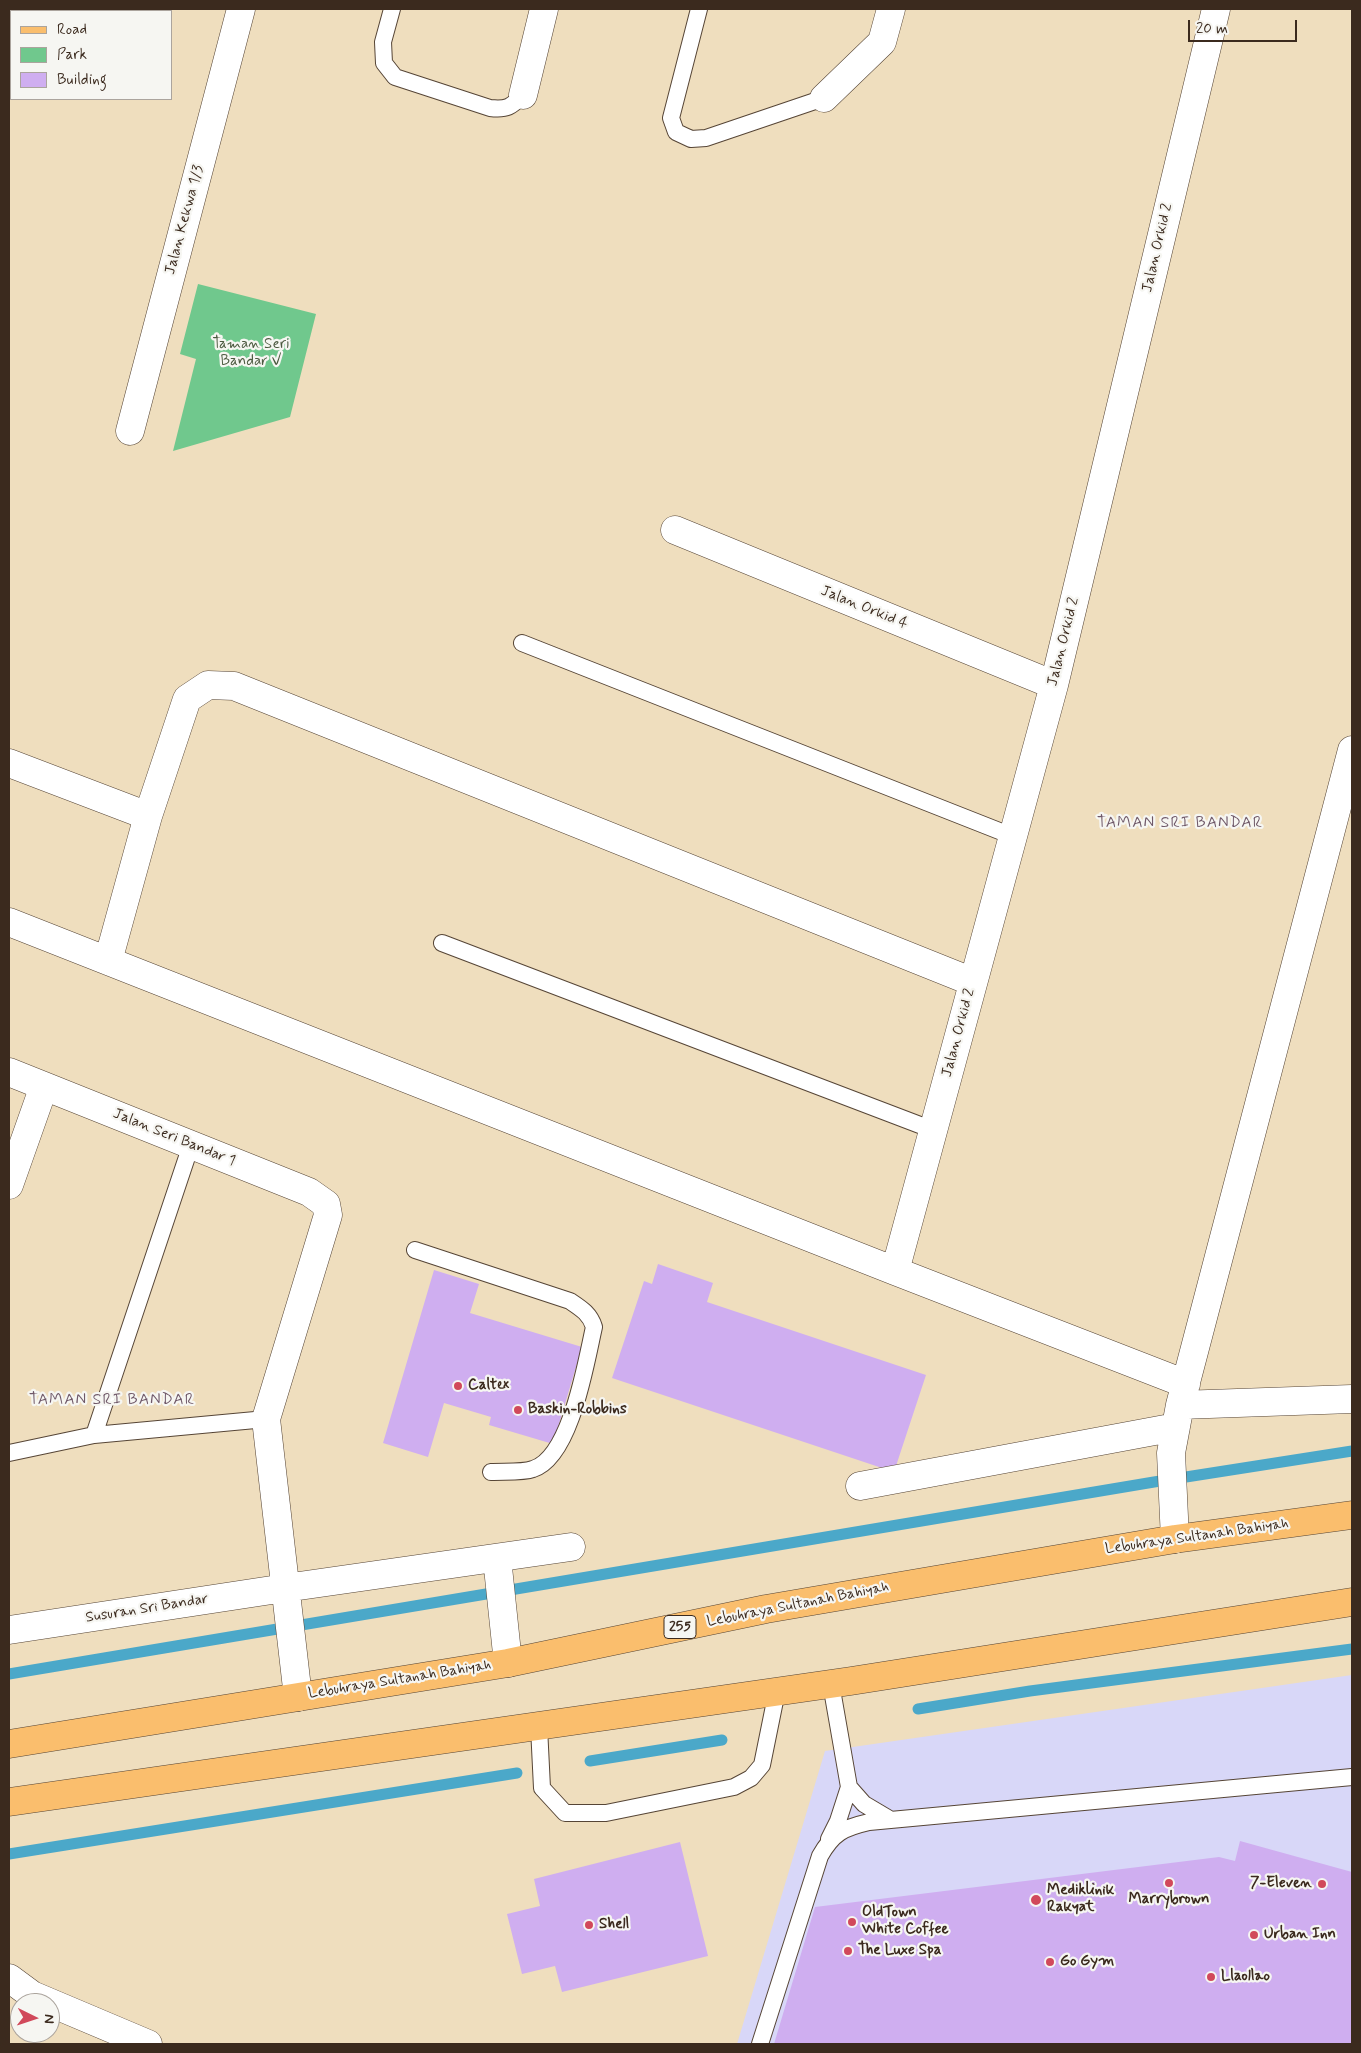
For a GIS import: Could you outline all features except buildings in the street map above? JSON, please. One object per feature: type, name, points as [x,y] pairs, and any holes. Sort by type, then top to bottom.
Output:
[{"type":"main road","name":"Lebuhraya Sultanah Bahiyah","points":[[9,1744],[508,1663],[766,1609],[1175,1538],[1352,1515]]},
{"type":"main road","points":[[9,1802],[831,1684],[1352,1602]]},
{"type":"street","name":"Jalan Kekwa 1/3","points":[[130,432],[241,9]]},
{"type":"street","points":[[523,95],[544,9]]},
{"type":"street","points":[[824,98],[882,42],[891,9]]},
{"type":"street","name":"Jalan Orkid 2","points":[[895,1271],[1054,685],[1216,9]]},
{"type":"street","name":"Jalan Orkid 4","points":[[675,530],[1054,685]]},
{"type":"street","points":[[108,961],[148,816],[187,699],[208,685],[234,686],[973,982]]},
{"type":"street","points":[[1175,1538],[1173,1504],[1178,1417],[1352,750]]},
{"type":"street","points":[[9,763],[148,816]]},
{"type":"street","points":[[9,922],[895,1271],[1178,1417]]},
{"type":"street","name":"Jalan Seri Bandar 1","points":[[9,1072],[309,1192],[326,1204],[328,1215],[266,1419]]},
{"type":"street","points":[[9,1185],[44,1086]]},
{"type":"street","points":[[860,1486],[1178,1417],[1352,1399]]},
{"type":"street","points":[[266,1419],[298,1697]]},
{"type":"street","name":"Susuran Sri Bandar","points":[[9,1630],[287,1599],[497,1567],[571,1547]]},
{"type":"street","points":[[497,1567],[508,1663]]},
{"type":"street","points":[[9,1978],[32,1996],[148,2044]]},
{"type":"lane","points":[[392,9],[383,42],[384,63],[395,77],[490,108],[503,110],[513,105],[523,95]]},
{"type":"lane","points":[[699,9],[671,118],[676,132],[691,139],[706,138],[824,98]]},
{"type":"lane","points":[[522,643],[1012,836]]},
{"type":"lane","points":[[442,943],[933,1130]]},
{"type":"lane","points":[[94,1435],[192,1145]]},
{"type":"lane","points":[[415,1250],[570,1302],[587,1312],[592,1319],[594,1327],[580,1391],[564,1437],[550,1458],[533,1469],[490,1472]]},
{"type":"lane","points":[[9,1453],[94,1435],[266,1419]]},
{"type":"lane","points":[[760,2044],[820,1856],[838,1821],[849,1787],[831,1684]]},
{"type":"lane","points":[[539,1727],[542,1788],[565,1813],[606,1813],[734,1787],[751,1778],[762,1764],[777,1691]]},
{"type":"lane","points":[[828,1842],[839,1831],[855,1825],[891,1820],[1352,1777]]},
{"type":"lane","points":[[849,1787],[864,1804],[891,1820]]},
{"type":"shaded area","points":[[1352,1675],[1352,2044],[737,2044],[825,1751]]},
{"type":"green space","name":"Taman Seri Bandar V","points":[[198,284],[316,314],[290,417],[173,451],[196,359],[180,354]]},
{"type":"waterway","points":[[9,1674],[1154,1482],[1352,1451]]},
{"type":"waterway","points":[[918,1709],[1030,1691],[1352,1649]]},
{"type":"waterway","points":[[590,1761],[722,1740]]},
{"type":"waterway","points":[[9,1854],[517,1773]]},
{"type":"place","name":"Caltex","points":[[458,1386]]},
{"type":"place","name":"Baskin-Robbins","points":[[518,1410]]},
{"type":"place","name":"Marrybrown","points":[[1169,1883]]},
{"type":"place","name":"7-Eleven","points":[[1322,1884]]},
{"type":"place","name":"Mediklinik Rakyat","points":[[1036,1900]]},
{"type":"place","name":"OldTown White Coffee","points":[[852,1922]]},
{"type":"place","name":"Shell","points":[[589,1925]]},
{"type":"place","name":"Urban Inn","points":[[1254,1935]]},
{"type":"place","name":"The Luxe Spa","points":[[848,1951]]},
{"type":"place","name":"Go Gym","points":[[1050,1962]]},
{"type":"place","name":"Llaollao","points":[[1211,1977]]},
{"type":"district","name":"TAMAN SRI BANDAR","points":[[1180,824]]},
{"type":"district","name":"TAMAN SRI BANDAR","points":[[112,1401]]}]
